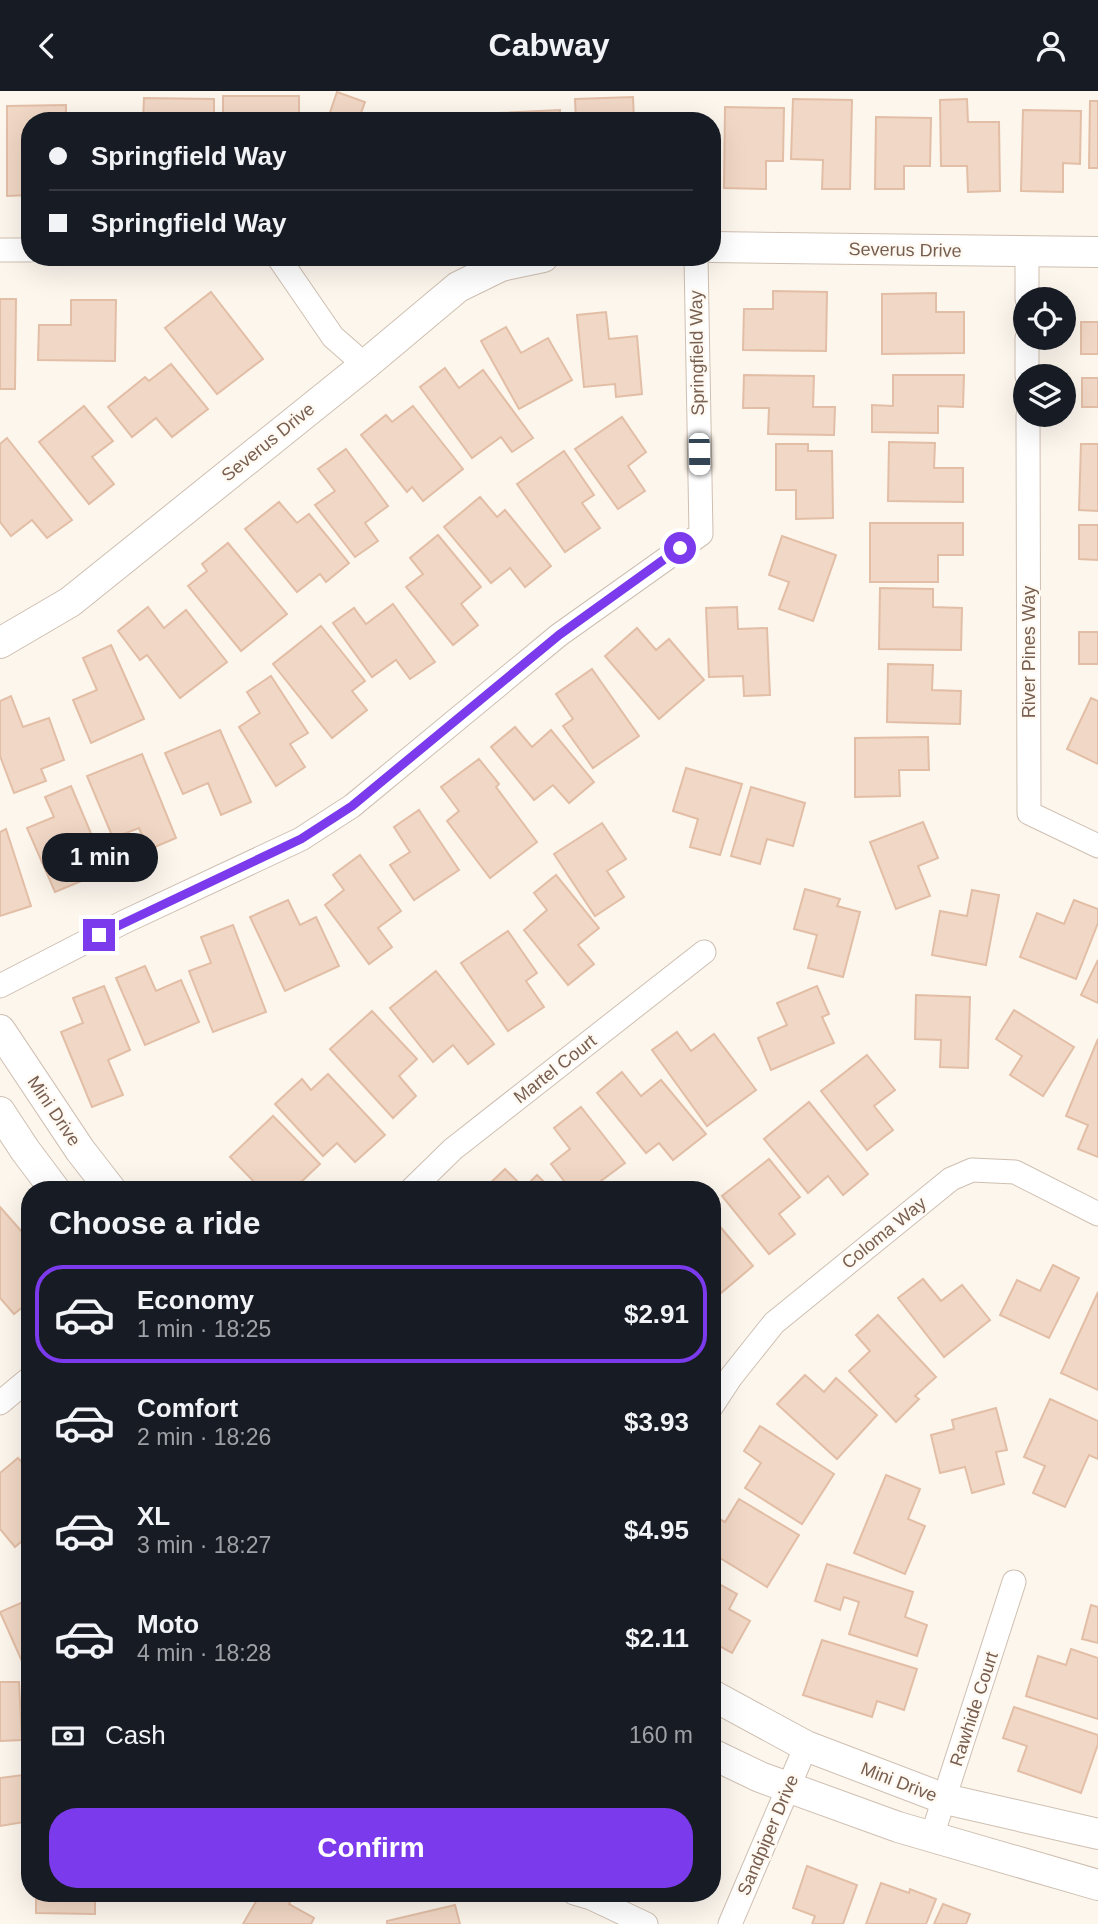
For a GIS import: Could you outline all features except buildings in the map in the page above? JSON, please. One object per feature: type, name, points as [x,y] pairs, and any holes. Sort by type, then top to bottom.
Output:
[{"type":"street","name":"Severus Drive","points":[[721,247],[1098,252]]},
{"type":"street","points":[[0,250],[21,250]]},
{"type":"street","points":[[1027,251],[1027,287]]},
{"type":"street","points":[[284,266],[333,337],[365,365]]},
{"type":"street","name":"Severus Drive","points":[[0,643],[70,602],[458,288],[500,266]]},
{"type":"street","name":"Springfield Way","points":[[0,986],[124,922],[301,839],[352,806],[559,635],[701,534],[696,266]]},
{"type":"street","name":"River Pines Way","points":[[1028,427],[1029,813],[1098,846]]},
{"type":"street","name":"Martel Court","points":[[420,1181],[453,1149],[704,952]]},
{"type":"street","name":"Mini Drive","points":[[0,1030],[80,1150],[104,1181]]},
{"type":"street","points":[[0,1112],[48,1181]]},
{"type":"street","name":"Coloma Way","points":[[721,1392],[774,1323],[951,1178],[972,1170],[1015,1172],[1098,1214]]},
{"type":"street","points":[[0,1403],[21,1386]]},
{"type":"street","name":"Rawhide Court","points":[[932,1836],[1014,1582]]},
{"type":"street","name":"Mini Drive","points":[[721,1700],[806,1746],[945,1799],[1098,1834]]},
{"type":"street","name":"Sandpiper Drive","points":[[730,1924],[806,1746]]},
{"type":"street","points":[[721,1758],[760,1777],[898,1827],[1098,1885]]},
{"type":"street","points":[[599,1902],[646,1924]]},
{"type":"route","points":[[99,935],[301,839],[352,806],[559,635],[680,548]]}]
